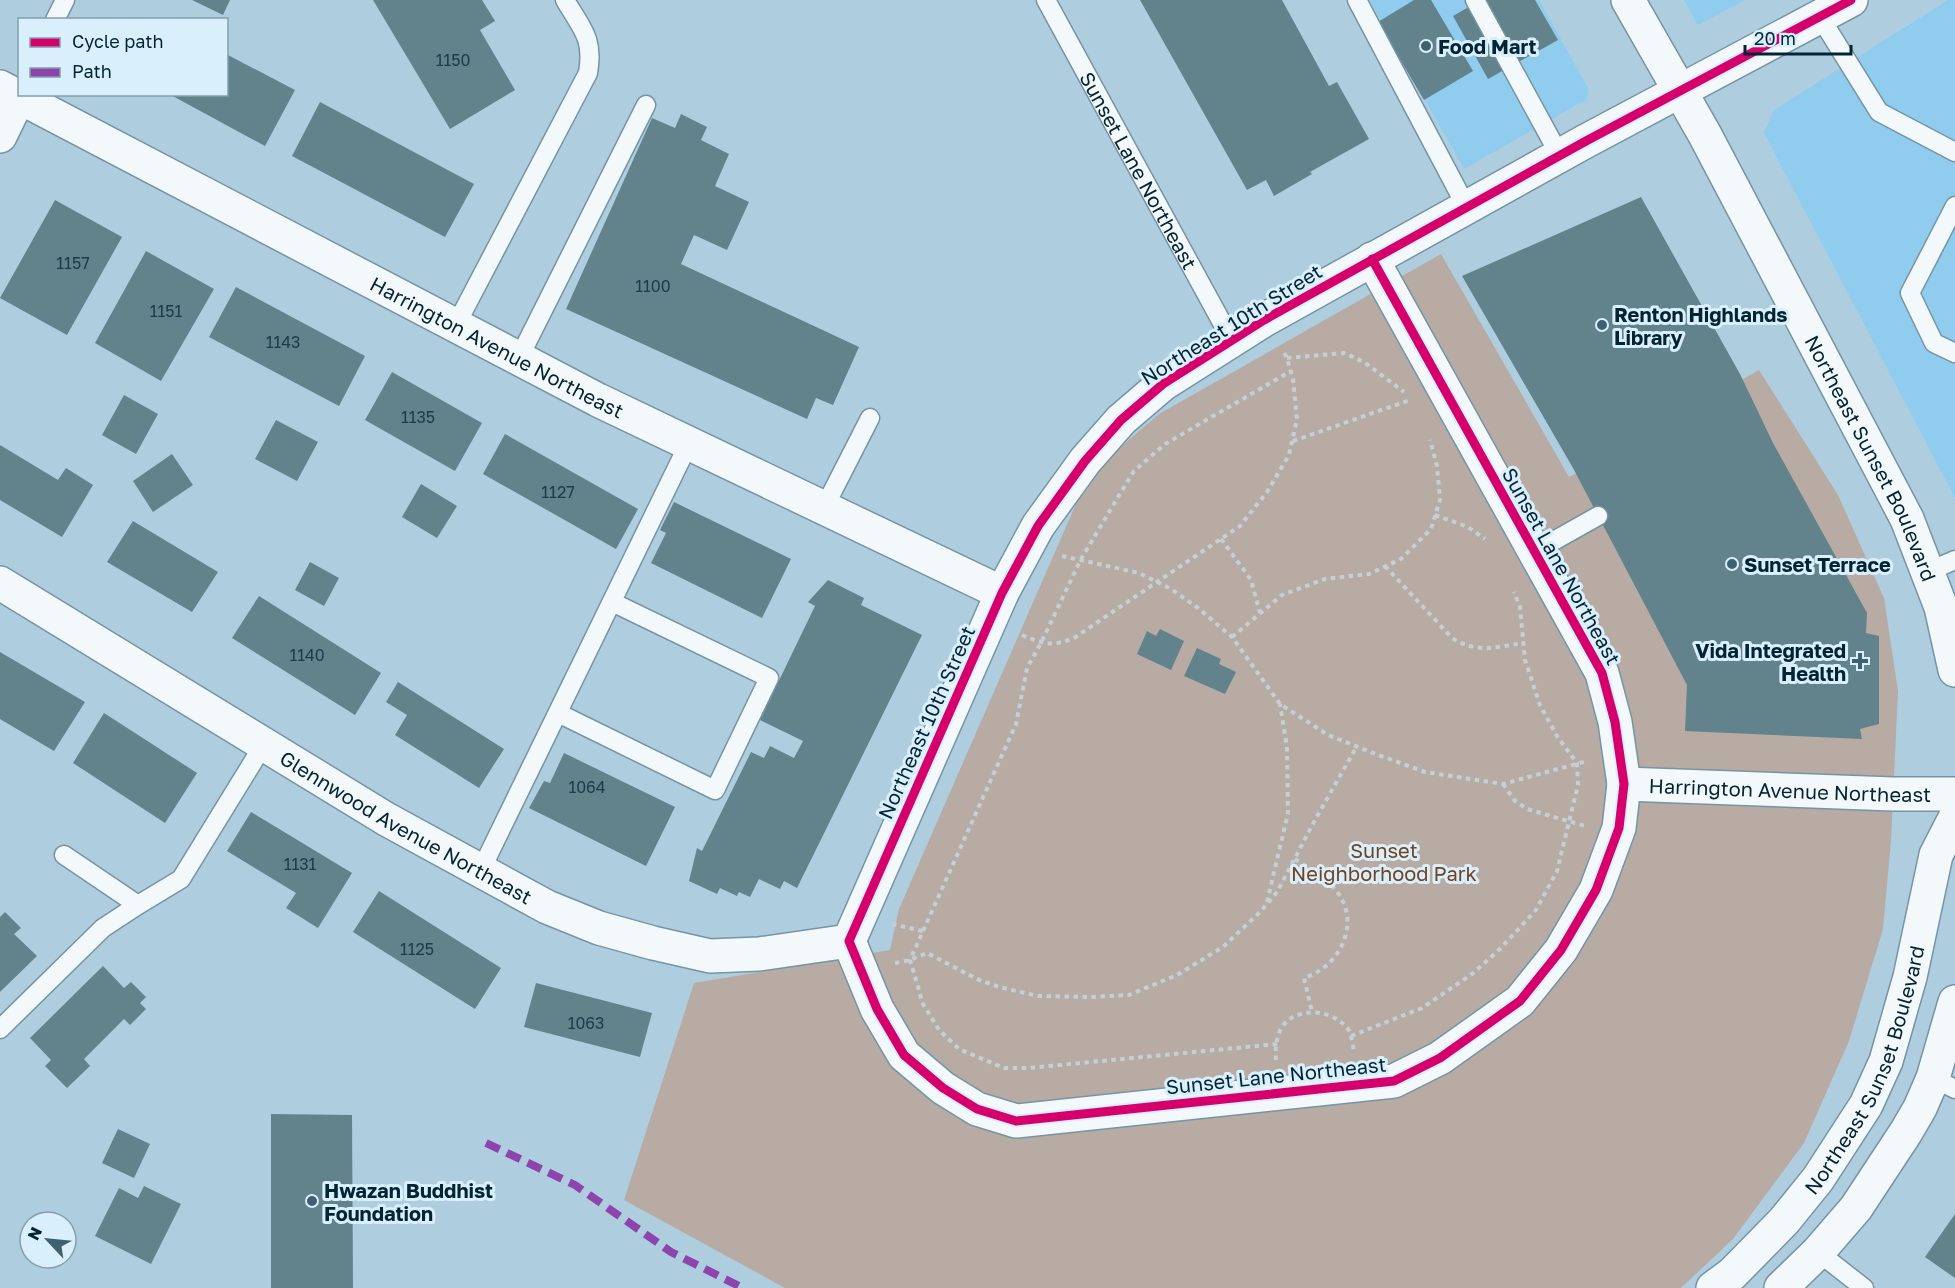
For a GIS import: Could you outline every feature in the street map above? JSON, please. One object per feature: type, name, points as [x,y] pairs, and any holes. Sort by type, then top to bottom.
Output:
[{"type":"street","name":"Northeast Sunset Boulevard","points":[[1628,0],[1681,92],[1906,519],[1941,566],[1941,607],[1955,670]]},
{"type":"street","name":"Northeast 10th Street","points":[[854,952],[996,608],[1038,526],[1085,461],[1121,420],[1163,384],[1264,320],[1560,156],[1851,0]]},
{"type":"street","points":[[0,136],[13,93]]},
{"type":"street","name":"Harrington Avenue Northeast","points":[[19,96],[598,400],[824,508],[996,608]]},
{"type":"street","name":"Sunset Lane Northeast","points":[[854,952],[877,1009],[904,1055],[943,1088],[977,1109],[1016,1121],[1395,1081],[1440,1058],[1520,1001],[1561,950],[1596,890],[1619,828],[1624,784],[1615,722],[1602,673],[1372,260]]},
{"type":"street","name":"Glennwood Avenue Northeast","points":[[0,583],[386,819],[547,907],[599,928],[710,956],[854,952]]},
{"type":"street","name":"Harrington Avenue Northeast","points":[[1624,784],[1893,794],[1955,794]]},
{"type":"street","name":"Northeast Sunset Boulevard","points":[[1713,1288],[1732,1274],[1784,1221],[1818,1179],[1866,1106],[1886,1061],[1910,977],[1936,855],[1955,818]]},
{"type":"street","points":[[1781,1288],[1818,1252],[1856,1208],[1920,1108],[1944,1084],[1955,1002]]},
{"type":"street","points":[[1818,1252],[1817,1220],[1852,1163],[1865,1134],[1866,1106]]},
{"type":"lane","points":[[56,18],[65,0]]},
{"type":"lane","points":[[456,325],[588,73],[591,56],[588,40],[565,0]]},
{"type":"lane","name":"Sunset Lane Northeast","points":[[1046,0],[1232,341]]},
{"type":"lane","points":[[1356,0],[1467,208]]},
{"type":"lane","points":[[1475,0],[1560,156]]},
{"type":"lane","points":[[1820,17],[1879,111],[1955,152]]},
{"type":"lane","points":[[519,358],[646,105]]},
{"type":"lane","points":[[1955,206],[1910,293],[1934,343],[1955,353]]},
{"type":"lane","points":[[824,508],[870,418]]},
{"type":"lane","points":[[481,870],[689,443]]},
{"type":"lane","points":[[1534,552],[1598,516]]},
{"type":"lane","points":[[558,713],[715,790],[770,678],[612,602]]},
{"type":"lane","points":[[0,1029],[103,928],[181,879],[264,744]]},
{"type":"lane","points":[[64,855],[138,905]]},
{"type":"lane","points":[[1818,1252],[1864,1288]]},
{"type":"path","points":[[996,608],[1041,644],[1060,644],[1074,638],[1159,583],[1240,526],[1267,492],[1289,455],[1297,419],[1291,371],[1287,358],[1264,320]]},
{"type":"path","points":[[1287,358],[1344,353],[1364,362],[1413,399],[1292,441]]},
{"type":"path","points":[[1277,1044],[1029,1068],[1004,1068],[959,1049],[939,1030],[923,1004],[910,960],[1016,724],[1027,668],[1041,644],[1081,559],[1134,471],[1165,444],[1291,371]]},
{"type":"path","points":[[1232,637],[1282,595],[1325,579],[1369,574],[1401,559],[1431,529],[1440,500],[1437,466],[1430,439]]},
{"type":"path","points":[[1436,515],[1468,526],[1491,545]]},
{"type":"path","points":[[1221,539],[1251,580],[1260,613]]},
{"type":"path","points":[[1026,549],[1139,573],[1171,589],[1232,637],[1280,704],[1328,735],[1425,772],[1503,784],[1577,763]]},
{"type":"path","points":[[1385,566],[1452,638],[1465,646],[1478,649],[1524,643]]},
{"type":"path","points":[[1351,1036],[1422,1008],[1472,974],[1500,949],[1536,910],[1557,871],[1578,785],[1577,763],[1557,736],[1539,705],[1525,660],[1520,607],[1512,586]]},
{"type":"path","points":[[1267,903],[1288,813],[1287,747],[1280,704]]},
{"type":"path","points":[[854,952],[899,963],[927,953],[977,979],[999,987],[1038,996],[1129,995],[1177,975],[1223,947],[1267,903],[1277,892],[1357,746]]},
{"type":"path","points":[[1503,784],[1515,801],[1527,809],[1593,828]]},
{"type":"path","points":[[1295,859],[1321,876],[1337,892],[1345,905],[1348,918],[1344,945],[1325,968],[1304,978],[1312,1012]]},
{"type":"path","points":[[1280,1093],[1276,1050],[1283,1026],[1304,1013],[1312,1012],[1331,1016],[1348,1027],[1360,1085]]},
{"type":"shaded area","points":[[1369,0],[1539,0],[1588,88],[1588,94],[1585,100],[1464,169]]},
{"type":"shaded area","points":[[1684,0],[1745,0],[1698,25]]},
{"type":"shaded area","points":[[1948,0],[1955,0],[1955,498],[1764,133],[1774,110]]},
{"type":"green space","name":"Sunset Neighborhood Park","points":[[1441,254],[1569,477],[1759,370],[1838,495],[1884,598],[1898,691],[1891,841],[1883,929],[1849,1041],[1804,1143],[1733,1239],[1681,1288],[785,1288],[624,1200],[694,983],[890,950],[899,909],[1076,504],[1110,456],[1159,414]]},
{"type":"building","points":[[192,0],[230,0],[223,15]]},
{"type":"building","points":[[373,0],[482,0],[495,21],[480,30],[515,90],[450,129]]},
{"type":"building","points":[[1140,0],[1282,0],[1329,86],[1337,82],[1369,139],[1310,172],[1312,174],[1274,196],[1266,180],[1247,190]]},
{"type":"building","name":"Food Mart","points":[[1414,0],[1431,0],[1473,71],[1424,100],[1378,22]]},
{"type":"building","points":[[1481,0],[1535,0],[1558,40],[1488,79],[1453,16]]},
{"type":"building","points":[[228,55],[295,90],[265,146],[173,96],[228,96]]},
{"type":"building","points":[[320,102],[474,184],[445,237],[292,156]]},
{"type":"building","points":[[681,114],[707,127],[701,140],[729,154],[715,186],[749,202],[727,250],[694,235],[681,264],[859,347],[833,405],[816,398],[807,419],[566,309],[652,118],[675,128]]},
{"type":"building","name":"Sunset Terrace","points":[[1641,197],[1740,374],[1773,443],[1867,613],[1866,633],[1879,636],[1879,724],[1860,729],[1862,739],[1685,731],[1687,685],[1573,468],[1462,276]]},
{"type":"building","points":[[55,200],[122,237],[67,335],[0,298]]},
{"type":"building","points":[[146,251],[214,289],[161,381],[95,343]]},
{"type":"building","points":[[236,287],[365,356],[339,406],[209,337]]},
{"type":"building","points":[[392,372],[482,423],[455,471],[365,420]]},
{"type":"building","points":[[124,395],[158,414],[136,454],[102,435]]},
{"type":"building","points":[[276,420],[318,442],[297,481],[255,459]]},
{"type":"building","points":[[505,434],[638,509],[616,549],[483,474]]},
{"type":"building","points":[[0,445],[58,480],[66,468],[93,485],[62,537],[0,500]]},
{"type":"building","points":[[172,454],[193,485],[153,512],[133,481]]},
{"type":"building","points":[[421,484],[457,506],[437,538],[402,517]]},
{"type":"building","points":[[674,502],[791,559],[762,618],[651,563],[666,533],[660,530]]},
{"type":"building","points":[[133,521],[218,572],[192,612],[107,562]]},
{"type":"building","points":[[310,562],[339,578],[324,606],[295,590]]},
{"type":"building","points":[[828,580],[864,598],[861,605],[922,635],[797,888],[784,881],[780,889],[759,879],[750,897],[739,892],[737,896],[720,888],[717,894],[689,881],[697,848],[702,851],[751,752],[764,758],[770,746],[794,758],[803,741],[760,720],[815,606],[808,602]]},
{"type":"building","points":[[259,596],[381,673],[355,715],[232,638]]},
{"type":"building","points":[[1160,629],[1184,641],[1171,670],[1137,654],[1147,631],[1156,636]]},
{"type":"building","points":[[1197,648],[1221,659],[1219,664],[1236,672],[1225,694],[1184,676]]},
{"type":"building","points":[[0,652],[85,702],[54,751],[0,719]]},
{"type":"building","points":[[398,682],[504,749],[479,788],[395,735],[407,715],[386,702]]},
{"type":"building","points":[[104,713],[197,773],[165,823],[73,763]]},
{"type":"building","points":[[564,753],[675,807],[646,866],[529,808],[544,781],[550,783]]},
{"type":"building","points":[[251,812],[352,873],[318,928],[286,908],[296,893],[227,851]]},
{"type":"building","points":[[379,891],[501,968],[475,1009],[353,932]]},
{"type":"building","points":[[5,912],[21,928],[14,934],[37,956],[0,992],[0,917]]},
{"type":"building","points":[[103,966],[124,988],[131,982],[146,997],[140,1003],[146,1009],[130,1025],[124,1019],[84,1059],[90,1066],[67,1088],[45,1066],[51,1060],[30,1038]]},
{"type":"building","points":[[536,983],[652,1013],[640,1057],[524,1027]]},
{"type":"building","name":"Hwazan Buddhist Foundation","points":[[271,1114],[352,1115],[353,1288],[271,1288]]},
{"type":"building","points":[[118,1129],[150,1144],[134,1178],[102,1163]]},
{"type":"building","points":[[144,1186],[181,1204],[151,1264],[95,1236],[119,1188],[138,1198]]},
{"type":"building","points":[[1955,1214],[1955,1278],[1925,1257]]},
{"type":"marked path","points":[[486,1143],[575,1185],[671,1252],[743,1288]]},
{"type":"cycle path","points":[[1372,259],[1602,673],[1615,722],[1624,784],[1619,828],[1596,890],[1561,950],[1520,1001],[1440,1058],[1394,1081],[1016,1121],[977,1109],[943,1088],[904,1055],[877,1009],[849,941],[1002,593],[1038,526],[1085,461],[1121,420],[1163,384],[1264,320],[1586,141],[1851,0]]},
{"type":"place","name":"Food Mart","points":[[1426,46]]},
{"type":"place","name":"Renton Highlands Library","points":[[1602,325]]},
{"type":"place","name":"Sunset Terrace","points":[[1732,564]]},
{"type":"place","name":"Vida Integrated Health","points":[[1860,661]]},
{"type":"place","name":"Hwazan Buddhist Foundation","points":[[312,1201]]}]
